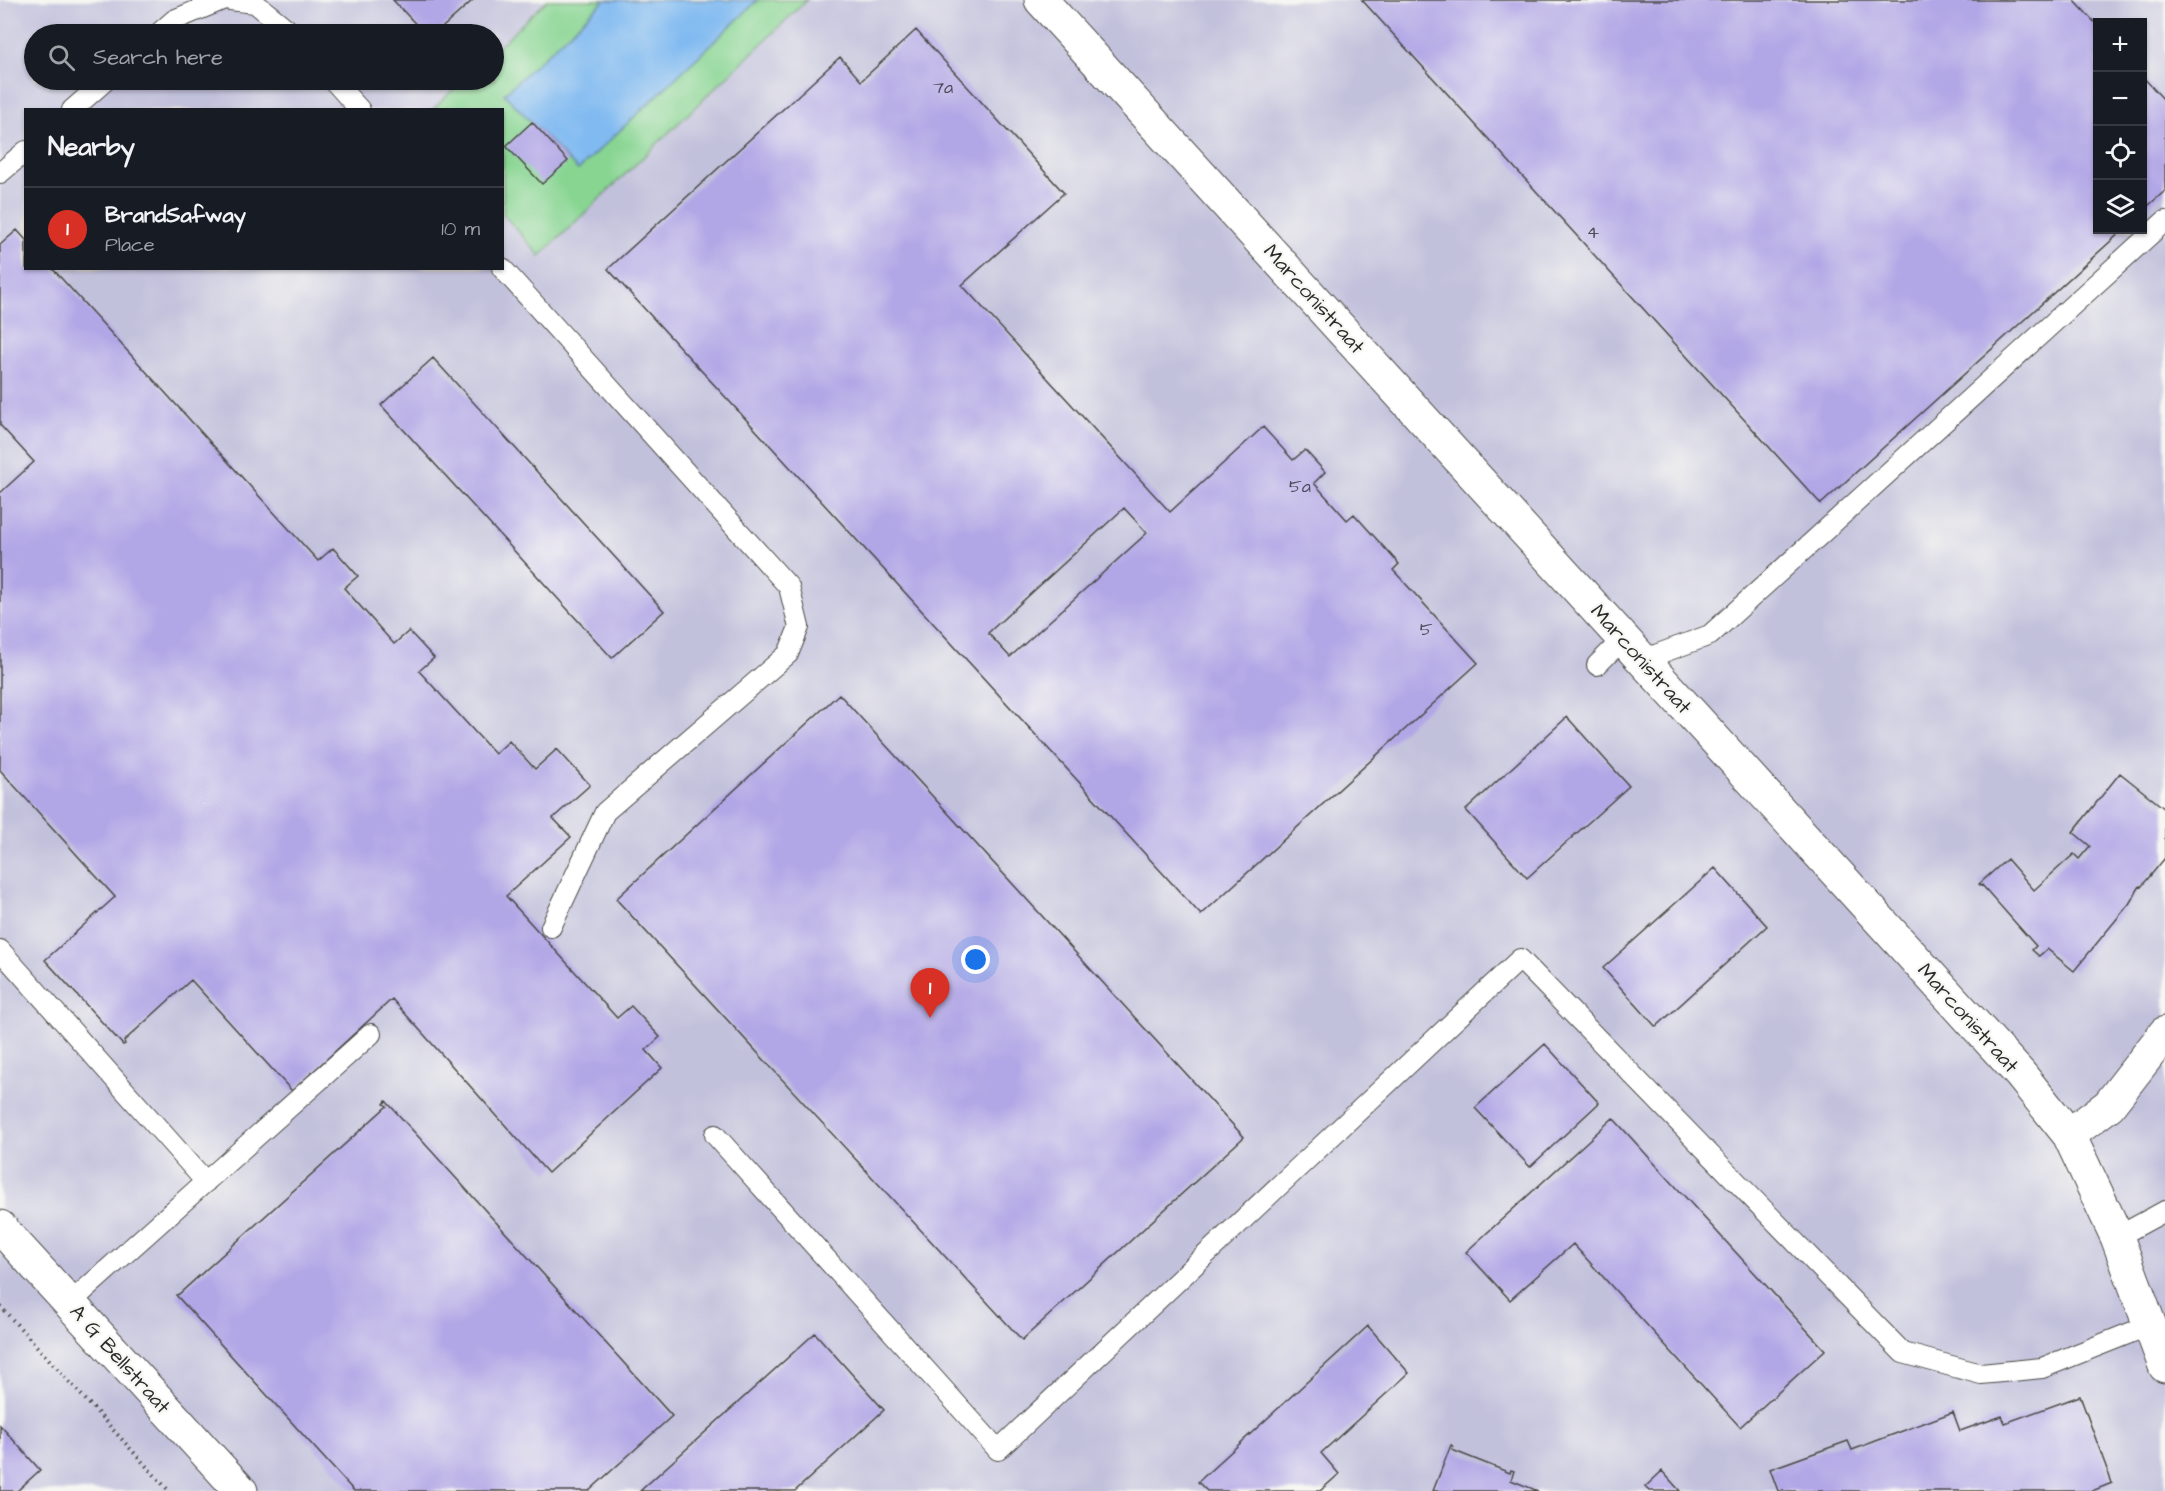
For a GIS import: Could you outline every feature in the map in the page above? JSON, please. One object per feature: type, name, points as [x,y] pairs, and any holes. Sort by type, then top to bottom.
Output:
[{"type":"street","name":"Marconistraat","points":[[1041,0],[2020,1074],[2069,1135],[2117,1237],[2165,1366]]},
{"type":"street","points":[[2069,1135],[2109,1105],[2165,1033]]},
{"type":"street","name":"A G Bellstraat","points":[[0,1227],[241,1491]]},
{"type":"lane","points":[[169,24],[222,0]]},
{"type":"lane","points":[[230,0],[255,3],[281,24]]},
{"type":"lane","points":[[74,108],[95,90]]},
{"type":"lane","points":[[342,90],[358,108]]},
{"type":"lane","points":[[0,173],[24,153]]},
{"type":"lane","points":[[1597,665],[1632,649],[1710,635],[2165,221]]},
{"type":"lane","points":[[504,270],[789,587],[799,627],[788,654],[605,812],[551,927]]},
{"type":"lane","points":[[0,950],[206,1182]]},
{"type":"lane","points":[[715,1135],[998,1450],[1520,959],[1903,1353],[1981,1374],[2042,1368],[2150,1325]]},
{"type":"lane","points":[[69,1303],[372,1034]]},
{"type":"lane","points":[[2117,1237],[2165,1211]]},
{"type":"path","points":[[0,1306],[169,1491]]},
{"type":"shaded area","points":[[0,0],[2165,0],[2165,1491],[0,1491]]},
{"type":"green space","points":[[547,0],[605,0],[504,94],[578,170],[758,0],[807,0],[540,256],[504,215],[504,108],[434,108],[453,90],[504,90],[504,41]]},
{"type":"water","points":[[605,0],[758,0],[578,170],[504,94]]},
{"type":"building","points":[[393,0],[473,0],[446,24],[416,24]]},
{"type":"building","points":[[1362,0],[2074,0],[2093,21],[2093,234],[2119,234],[1821,504]]},
{"type":"building","points":[[916,30],[1064,193],[962,285],[1170,512],[1263,427],[1293,460],[1305,450],[1325,472],[1314,483],[1347,520],[1354,514],[1399,564],[1393,570],[1478,663],[1201,915],[608,269],[840,57],[861,81]],"holes":[[[1124,508],[1147,533],[1010,657],[988,633]]]},
{"type":"building","points":[[2147,81],[2165,101],[2165,191],[2147,207]]},
{"type":"building","points":[[532,122],[568,161],[542,184],[506,146]]},
{"type":"building","points":[[17,230],[24,238],[24,270],[54,270],[318,561],[333,548],[358,576],[344,588],[394,644],[409,631],[434,658],[419,671],[495,754],[509,741],[535,769],[557,749],[590,785],[553,818],[571,837],[506,896],[617,1018],[631,1006],[660,1037],[646,1050],[662,1068],[548,1173],[392,999],[292,1091],[191,980],[124,1041],[123,1045],[45,960],[115,897],[0,770],[0,493],[34,462],[0,425],[0,245]]},
{"type":"building","points":[[433,358],[664,611],[612,658],[381,405]]},
{"type":"building","points":[[839,694],[1244,1137],[1022,1340],[616,899]]},
{"type":"building","points":[[1567,717],[1629,786],[1527,878],[1466,810]]},
{"type":"building","points":[[2120,773],[2165,809],[2165,858],[2140,886],[2129,904],[2074,971],[2047,949],[2039,956],[2032,950],[2036,946],[1979,884],[2007,859],[2034,890],[2074,854],[2079,859],[2090,846],[2073,832]]},
{"type":"building","points":[[1715,868],[1767,926],[1656,1027],[1603,968]]},
{"type":"building","points":[[1545,1044],[1599,1103],[1530,1167],[1475,1108]]},
{"type":"building","points":[[386,1101],[672,1416],[589,1491],[354,1491],[176,1295],[387,1106],[384,1104]]},
{"type":"building","points":[[1613,1118],[1825,1350],[1740,1427],[1573,1244],[1510,1300],[1466,1252]]},
{"type":"building","points":[[1368,1326],[1409,1373],[1321,1453],[1339,1474],[1320,1491],[1207,1491],[1198,1482]]},
{"type":"building","points":[[815,1333],[884,1410],[795,1491],[640,1491]]},
{"type":"building","points":[[2080,1396],[2112,1483],[2092,1491],[1778,1491],[1770,1469],[1848,1441],[1852,1450],[1953,1412],[1960,1431],[2002,1416],[2005,1423]]},
{"type":"building","points":[[0,1425],[40,1470],[17,1491],[0,1491]]},
{"type":"building","points":[[1451,1445],[1452,1450],[1510,1473],[1511,1470],[1514,1471],[1511,1480],[1538,1491],[1433,1491]]},
{"type":"building","points":[[1662,1471],[1680,1491],[1649,1491],[1645,1487]]},
{"type":"place","name":"BrandSafway","points":[[930,1018]]}]
